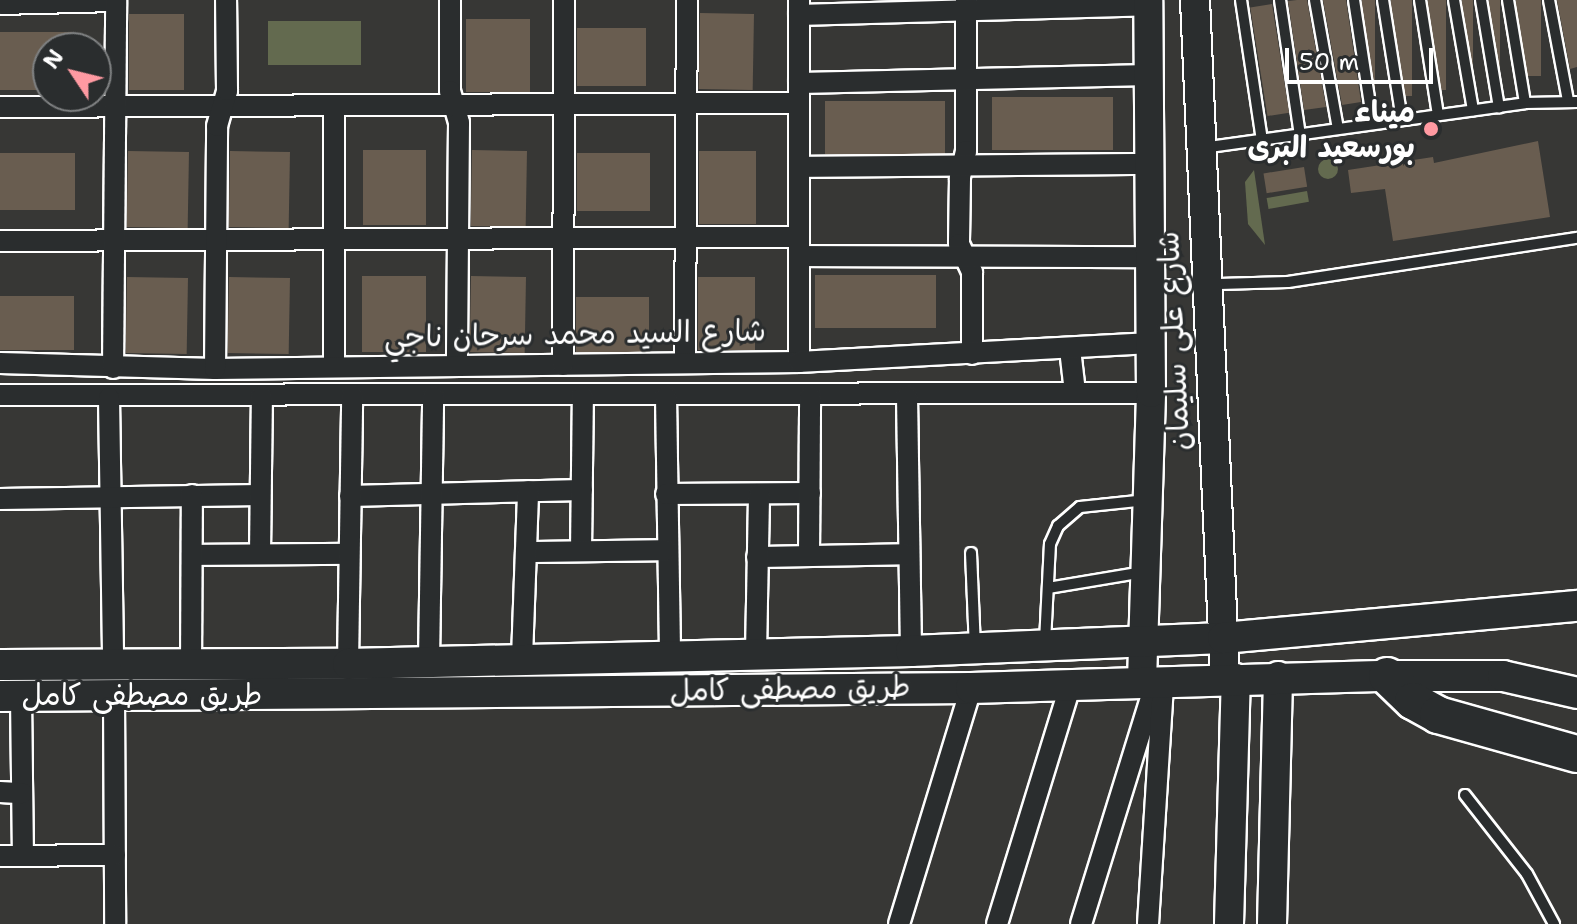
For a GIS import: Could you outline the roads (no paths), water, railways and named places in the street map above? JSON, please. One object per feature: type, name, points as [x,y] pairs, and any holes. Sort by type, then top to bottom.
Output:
[{"type":"highway","points":[[1387,676],[1413,701],[1438,715],[1577,754]]},
{"type":"main road","name":"طريق مصطفى كامل","points":[[0,665],[348,664],[670,653],[911,651],[1223,638],[1577,606]]},
{"type":"main road","name":"طريق مصطفى كامل","points":[[10,696],[971,688],[1278,676],[1503,676],[1577,693]]},
{"type":"street","points":[[215,369],[217,126],[227,90],[226,0]]},
{"type":"street","points":[[450,0],[454,105],[459,123],[457,366]]},
{"type":"street","points":[[563,365],[564,0]]},
{"type":"street","points":[[685,362],[687,0]]},
{"type":"street","name":"شارع على سليمان","points":[[1195,0],[1205,285],[1223,638],[1231,678],[1229,924]]},
{"type":"street","points":[[0,4],[116,1],[113,368]]},
{"type":"street","points":[[799,362],[799,8],[1148,3],[1151,393],[1144,642],[1154,681],[1148,924]]},
{"type":"street","points":[[966,5],[959,244],[972,272],[972,354]]},
{"type":"street","points":[[0,107],[687,103],[966,79],[1150,75]]},
{"type":"street","points":[[334,105],[334,367]]},
{"type":"street","points":[[799,167],[1151,164]]},
{"type":"street","points":[[0,241],[686,238],[965,257],[1149,257]]},
{"type":"street","name":"شارع السيد محمد سرحان ناجي","points":[[0,363],[215,369],[799,362],[1150,343]]},
{"type":"street","points":[[1070,349],[1075,392]]},
{"type":"street","name":"شارع السيد محمد سرحان ناجي","points":[[0,395],[109,398],[1151,393]]},
{"type":"street","points":[[348,664],[347,554],[352,395]]},
{"type":"street","points":[[429,661],[433,396]]},
{"type":"street","points":[[581,551],[583,396]]},
{"type":"street","points":[[666,396],[670,653]]},
{"type":"street","points":[[809,556],[810,396]]},
{"type":"street","points":[[907,396],[911,651]]},
{"type":"street","points":[[260,554],[262,397]]},
{"type":"street","points":[[109,398],[113,664]]},
{"type":"street","points":[[350,496],[582,490]]},
{"type":"street","points":[[522,658],[528,491]]},
{"type":"street","points":[[666,494],[810,493]]},
{"type":"street","points":[[756,653],[759,494]]},
{"type":"street","points":[[191,666],[192,495]]},
{"type":"street","points":[[0,499],[260,495]]},
{"type":"street","points":[[526,552],[667,550]]},
{"type":"street","points":[[192,555],[347,554]]},
{"type":"street","points":[[757,557],[908,554]]},
{"type":"street","points":[[1272,924],[1278,676]]},
{"type":"street","points":[[1081,924],[1154,681]]},
{"type":"street","points":[[997,924],[1071,684]]},
{"type":"street","points":[[899,924],[971,688]]},
{"type":"street","points":[[10,696],[22,793],[23,856]]},
{"type":"street","points":[[114,696],[115,924]]},
{"type":"street","points":[[0,792],[22,793]]},
{"type":"street","points":[[0,856],[115,855]]},
{"type":"lane","points":[[1241,0],[1262,140]]},
{"type":"lane","points":[[1280,0],[1300,135]]},
{"type":"lane","points":[[1315,0],[1338,129]]},
{"type":"lane","points":[[1354,0],[1373,124]]},
{"type":"lane","points":[[1383,0],[1402,120]]},
{"type":"lane","points":[[1420,0],[1438,115]]},
{"type":"lane","points":[[1454,0],[1473,110]]},
{"type":"lane","points":[[1481,0],[1499,107]]},
{"type":"lane","points":[[1508,0],[1525,103]]},
{"type":"lane","points":[[1200,149],[1525,103],[1572,102],[1549,0]]},
{"type":"lane","points":[[1149,287],[1288,282],[1577,238]]},
{"type":"lane","points":[[1045,644],[1050,544],[1067,515],[1080,507],[1149,500]]},
{"type":"lane","points":[[971,553],[975,648]]},
{"type":"lane","points":[[1048,588],[1146,571]]},
{"type":"lane","points":[[1465,795],[1527,874],[1554,924]]},
{"type":"place","name":"ميناء بورسعيد البرى","points":[[1431,129]]}]
